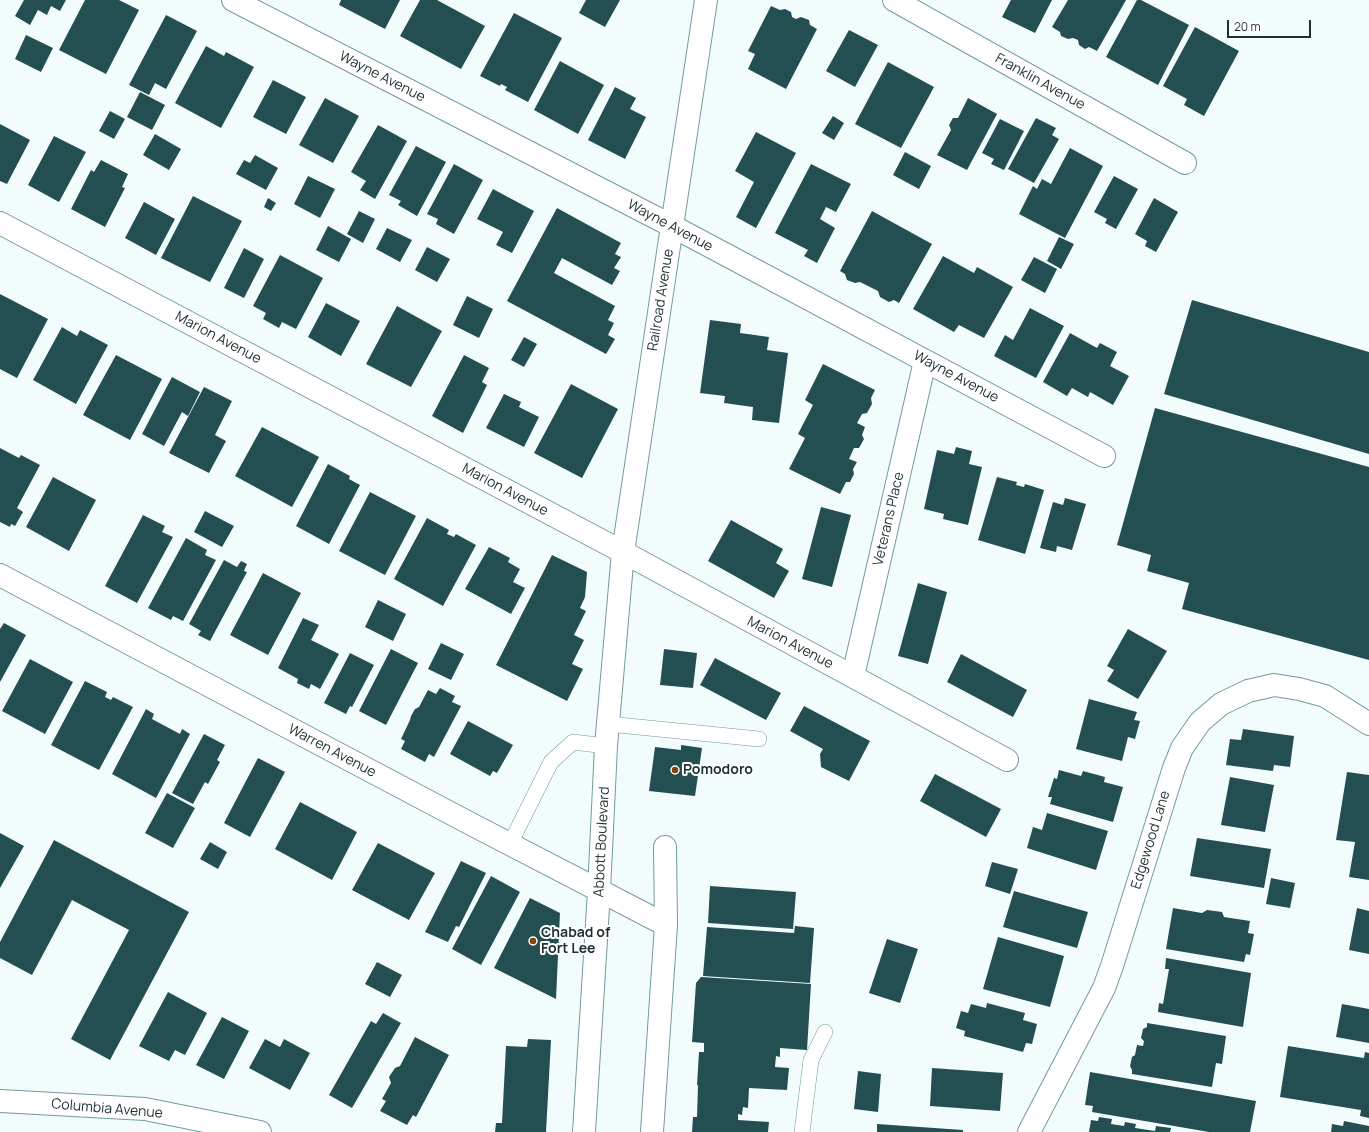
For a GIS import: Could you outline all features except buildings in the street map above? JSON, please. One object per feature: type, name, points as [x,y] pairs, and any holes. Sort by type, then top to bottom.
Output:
[{"type":"street","name":"Wayne Avenue","points":[[234,0],[672,226],[1104,456]]},
{"type":"street","name":"Railroad Avenue","points":[[623,552],[706,0]]},
{"type":"street","name":"Franklin Avenue","points":[[894,0],[1185,163]]},
{"type":"street","name":"Marion Avenue","points":[[0,223],[623,552],[1007,760]]},
{"type":"street","name":"Veterans Place","points":[[853,676],[926,361]]},
{"type":"street","name":"Abbott Boulevard","points":[[584,1132],[607,735],[623,552]]},
{"type":"street","name":"Warren Avenue","points":[[0,575],[666,925]]},
{"type":"street","name":"Edgewood Lane","points":[[1030,1132],[1104,988],[1174,768],[1182,748],[1200,722],[1222,704],[1248,691],[1274,685],[1299,689],[1326,696],[1369,724]]},
{"type":"street","points":[[652,1132],[666,925],[665,847]]},
{"type":"street","name":"Columbia Avenue","points":[[0,1100],[145,1109],[203,1126],[260,1132]]},
{"type":"lane","points":[[510,844],[551,762],[573,742],[607,735],[759,739]]},
{"type":"lane","points":[[802,1132],[811,1060],[825,1032]]},
{"type":"place","name":"Pomodoro","points":[[675,770]]},
{"type":"place","name":"Chabad of Fort Lee","points":[[533,941]]}]
